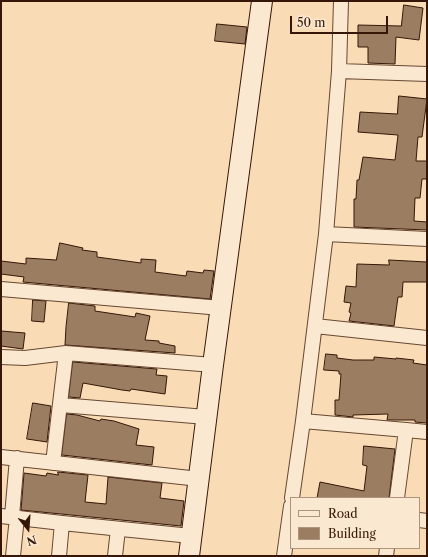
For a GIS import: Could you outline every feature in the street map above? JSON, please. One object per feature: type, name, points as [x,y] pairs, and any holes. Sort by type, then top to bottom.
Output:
[{"type":"street","points":[[189,556],[206,417],[262,1]]},
{"type":"street","points":[[292,497],[326,234],[339,71],[341,1]]},
{"type":"street","points":[[339,71],[427,74]]},
{"type":"street","points":[[326,234],[427,239]]},
{"type":"street","points":[[1,289],[221,308]]},
{"type":"street","points":[[315,326],[427,338]]},
{"type":"street","points":[[1,357],[25,358],[66,353],[213,365]]},
{"type":"street","points":[[53,463],[66,353]]},
{"type":"street","points":[[61,405],[206,417]]},
{"type":"street","points":[[303,421],[427,432]]},
{"type":"street","points":[[396,497],[406,430]]},
{"type":"street","points":[[1,456],[199,479]]},
{"type":"street","points":[[13,556],[10,516],[17,458]]},
{"type":"street","points":[[284,556],[290,513]]},
{"type":"street","points":[[10,516],[62,524],[191,536]]},
{"type":"street","points":[[59,556],[62,524]]},
{"type":"street","points":[[115,556],[118,529]]},
{"type":"building","points":[[404,5],[423,8],[419,40],[396,37],[395,64],[368,63],[368,47],[358,47],[358,25],[401,26]]},
{"type":"building","points":[[217,24],[247,27],[245,44],[215,41]]},
{"type":"building","points":[[399,96],[427,99],[422,137],[418,137],[416,161],[427,161],[427,179],[422,179],[420,198],[415,198],[414,221],[427,222],[427,230],[354,227],[354,199],[356,199],[357,180],[359,180],[363,157],[395,160],[398,135],[358,132],[360,112],[397,114]]},
{"type":"building","points":[[60,243],[83,248],[82,250],[97,252],[97,257],[141,263],[141,259],[156,260],[155,272],[186,276],[187,271],[203,273],[204,270],[214,271],[210,299],[23,282],[24,277],[1,274],[1,261],[26,264],[26,258],[56,260]]},
{"type":"building","points":[[389,260],[427,262],[427,282],[403,282],[402,297],[398,297],[394,326],[349,321],[351,303],[344,302],[346,286],[356,287],[357,264],[389,265]]},
{"type":"building","points":[[33,300],[46,301],[44,322],[32,321]]},
{"type":"building","points":[[69,303],[95,306],[95,311],[135,317],[136,313],[150,316],[145,340],[159,341],[159,343],[175,346],[175,353],[65,345]]},
{"type":"building","points":[[1,331],[25,333],[23,349],[1,346]]},
{"type":"building","points":[[326,354],[337,355],[337,358],[353,360],[374,360],[374,357],[396,358],[414,360],[413,363],[427,365],[427,423],[415,422],[415,420],[387,420],[388,414],[353,415],[353,417],[335,415],[335,400],[339,400],[341,374],[339,374],[339,371],[324,370]]},
{"type":"building","points":[[73,362],[157,369],[156,375],[167,376],[165,394],[131,389],[130,391],[122,390],[83,383],[80,398],[69,397]]},
{"type":"building","points":[[33,403],[51,406],[47,442],[27,439]]},
{"type":"building","points":[[67,414],[100,421],[101,419],[114,421],[139,429],[136,445],[154,447],[152,465],[62,455]]},
{"type":"building","points":[[364,446],[395,449],[389,497],[317,497],[320,482],[364,491],[367,466],[363,465]]},
{"type":"building","points":[[58,472],[88,475],[85,502],[106,504],[108,477],[162,483],[160,498],[184,501],[181,526],[21,510],[24,473],[46,476],[47,473],[58,475]]}]
